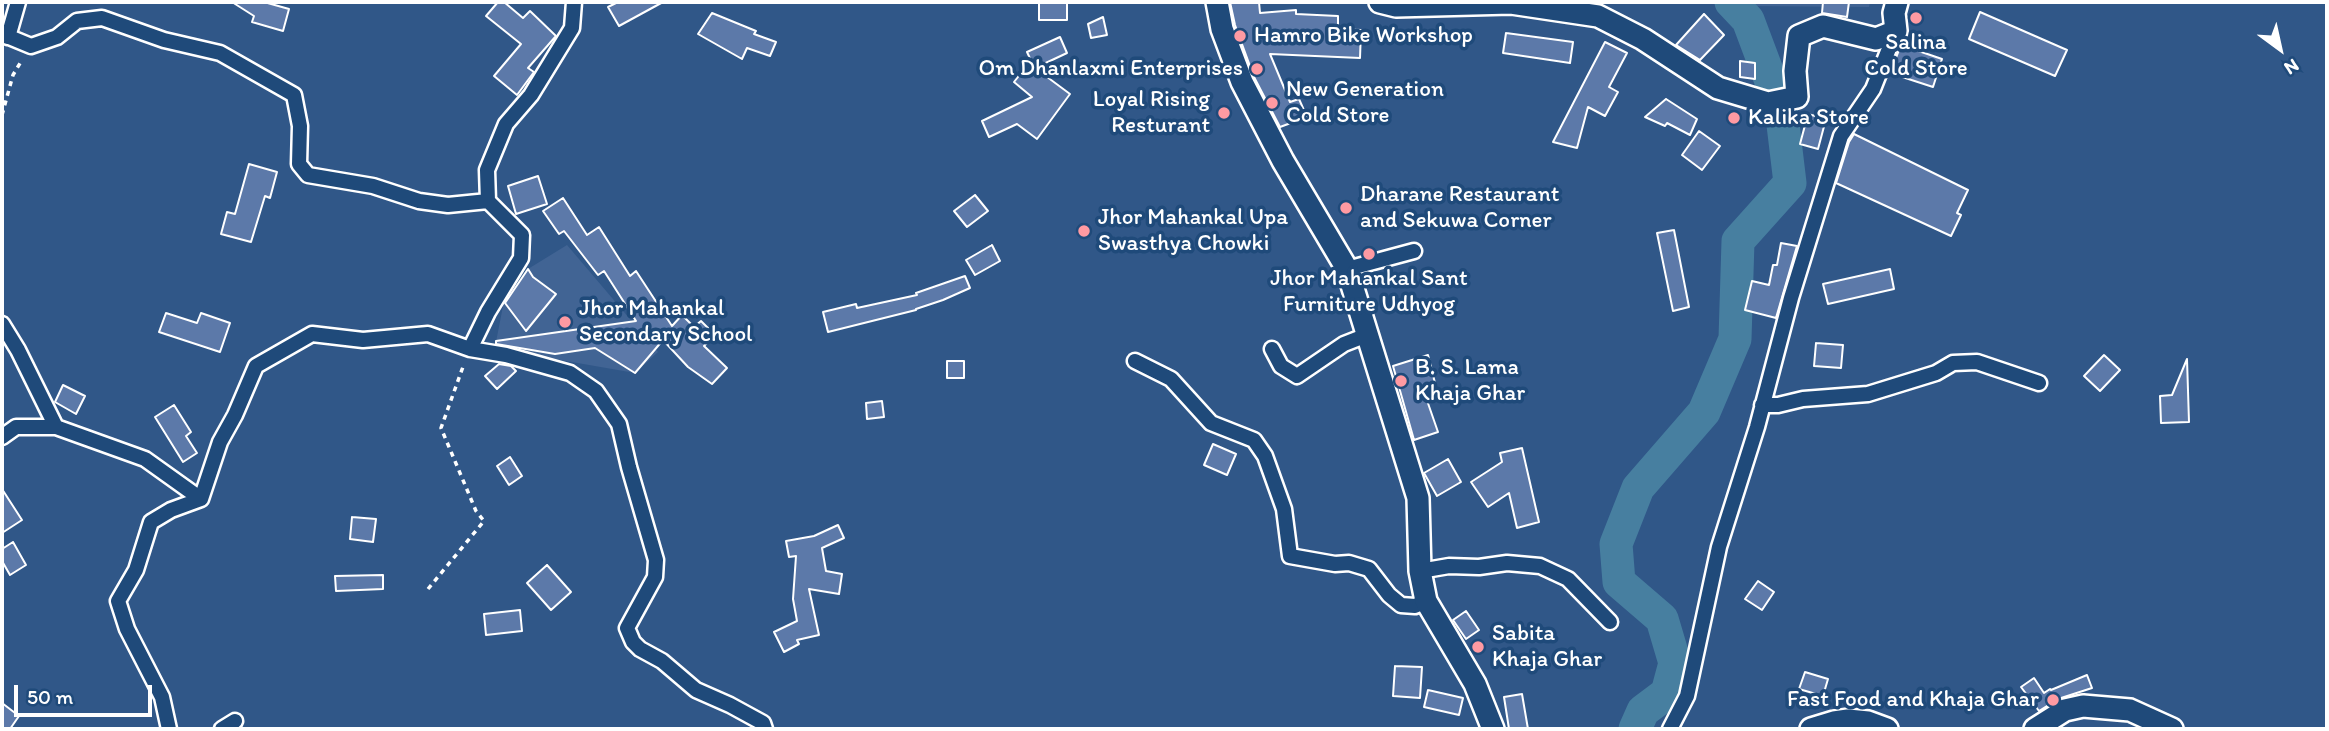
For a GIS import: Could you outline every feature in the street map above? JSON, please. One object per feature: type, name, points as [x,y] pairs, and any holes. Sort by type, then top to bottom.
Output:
[{"type":"main road","points":[[1217,2],[1222,29],[1242,82],[1283,161],[1347,269],[1418,498],[1420,571],[1426,601],[1475,684],[1493,729]]},
{"type":"main road","points":[[1380,2],[1395,6],[1511,3],[1598,16],[1643,39],[1718,88],[1768,103],[1797,97],[1795,71],[1799,36],[1823,26],[1876,39],[1896,31],[1894,13],[1897,2]]},
{"type":"main road","points":[[2035,729],[2065,710],[2083,706],[2130,710],[2172,729]]},
{"type":"main road","points":[[1811,729],[1849,720],[1868,722],[1887,729]]},
{"type":"street","points":[[18,2],[5,36],[31,47],[57,37],[77,21],[102,18],[164,40],[220,53],[295,95],[300,126],[299,164],[308,175],[373,186],[419,201],[448,205],[488,201]]},
{"type":"street","points":[[470,349],[488,312],[521,258],[522,235],[488,201],[487,170],[506,124],[531,95],[572,28],[574,2]]},
{"type":"street","points":[[1670,729],[1690,686],[1719,547],[1841,136],[1873,89],[1896,31]]},
{"type":"street","points":[[1347,269],[1414,251]]},
{"type":"street","points":[[2,324],[56,427]]},
{"type":"street","points":[[201,499],[220,442],[256,366],[312,334],[363,340],[428,334],[470,349],[506,355],[570,373],[596,391],[619,424],[656,560],[655,577],[627,628],[633,642],[662,661],[696,690],[763,723],[765,729]]},
{"type":"street","points":[[1272,349],[1282,366],[1297,376],[1345,344],[1367,335]]},
{"type":"street","points":[[1135,360],[1171,379],[1211,423],[1254,440],[1265,456],[1284,509],[1290,556],[1335,564],[1349,563],[1369,569],[1388,595],[1401,605],[1415,606],[1426,601]]},
{"type":"street","points":[[1762,405],[1868,394],[1936,373],[1953,363],[1977,362],[2039,383]]},
{"type":"street","points":[[2,437],[16,426],[56,427],[145,459],[201,499]]},
{"type":"street","points":[[169,729],[162,697],[127,629],[118,601],[136,570],[151,522],[171,510],[201,499]]},
{"type":"street","points":[[1420,571],[1449,566],[1479,568],[1507,563],[1540,566],[1569,579],[1610,622]]},
{"type":"street","points":[[222,729],[235,720]]},
{"type":"path","points":[[2,116],[13,75],[31,47]]},
{"type":"path","points":[[428,589],[484,522],[476,511],[442,428],[470,349]]},
{"type":"shaded area","points":[[1743,2],[1870,2],[1869,7],[1742,6]]},
{"type":"shaded area","name":"Jhor Mahankal Secondary School","points":[[567,245],[658,352],[635,373],[526,354],[501,348],[496,342],[504,301],[528,269]]},
{"type":"building","points":[[232,2],[264,2],[289,9],[283,31],[252,22],[254,16]]},
{"type":"building","points":[[498,2],[504,2],[523,18],[530,11],[556,36],[528,68],[534,72],[517,95],[494,76],[521,44],[486,16]]},
{"type":"building","points":[[618,2],[663,2],[619,26],[608,7]]},
{"type":"building","points":[[1039,2],[1067,2],[1067,20],[1039,20]]},
{"type":"building","points":[[1230,2],[1259,2],[1260,13],[1296,10],[1296,14],[1338,16],[1338,29],[1361,30],[1360,58],[1270,54],[1290,102],[1299,99],[1307,117],[1280,127],[1254,77],[1235,25]]},
{"type":"building","points":[[1823,2],[1849,2],[1847,17],[1822,13]]},
{"type":"building","points":[[1980,12],[2067,50],[2055,76],[1969,39]]},
{"type":"building","points":[[712,13],[776,42],[770,56],[747,48],[742,59],[698,34]]},
{"type":"building","points":[[1704,14],[1724,35],[1700,60],[1676,45]]},
{"type":"building","points":[[1103,17],[1107,35],[1091,38],[1088,24]]},
{"type":"building","points":[[1506,33],[1573,42],[1570,63],[1503,53]]},
{"type":"building","points":[[1060,37],[1067,53],[1035,68],[1070,94],[1037,139],[1017,124],[989,137],[982,121],[1032,97],[1014,82],[1029,63],[1034,67],[1027,52]]},
{"type":"building","points":[[1605,42],[1627,53],[1609,87],[1618,92],[1605,116],[1588,107],[1577,148],[1553,142]]},
{"type":"building","points":[[1901,45],[1942,59],[1933,87],[1890,73]]},
{"type":"building","points":[[1740,61],[1755,63],[1755,79],[1740,77]]},
{"type":"building","points":[[1666,99],[1697,119],[1690,135],[1667,123],[1665,126],[1645,117]]},
{"type":"building","points":[[1808,114],[1826,119],[1818,149],[1800,144]]},
{"type":"building","points":[[1699,131],[1720,146],[1702,170],[1682,155]]},
{"type":"building","points":[[1854,134],[1968,190],[1957,213],[1961,215],[1951,236],[1836,183]]},
{"type":"building","points":[[249,164],[277,172],[270,198],[265,196],[251,242],[221,234],[227,212],[235,214]]},
{"type":"building","points":[[538,176],[547,204],[516,214],[508,186]]},
{"type":"building","points":[[975,195],[988,211],[967,227],[954,211]]},
{"type":"building","points":[[563,198],[587,235],[599,227],[630,276],[636,271],[672,326],[682,315],[694,327],[701,321],[715,335],[704,346],[727,368],[712,384],[688,367],[663,340],[635,373],[595,348],[555,354],[496,344],[496,341],[636,321],[604,271],[598,275],[564,231],[559,234],[543,211]]},
{"type":"building","points":[[1674,230],[1689,307],[1673,311],[1657,233]]},
{"type":"building","points":[[1781,243],[1797,246],[1776,318],[1745,310],[1752,281],[1769,285],[1773,265],[1777,265]]},
{"type":"building","points":[[992,245],[1000,261],[975,275],[966,260]]},
{"type":"building","points":[[528,269],[533,277],[556,294],[526,331],[505,303]]},
{"type":"building","points":[[1890,269],[1894,289],[1828,304],[1823,284]]},
{"type":"building","points":[[965,276],[970,288],[943,300],[916,310],[828,332],[823,312],[856,304],[857,308],[917,295],[916,293]]},
{"type":"building","points":[[166,313],[197,323],[201,313],[230,323],[220,352],[159,332]]},
{"type":"building","points":[[1816,343],[1843,345],[1841,368],[1814,366]]},
{"type":"building","points":[[1428,355],[1435,383],[1422,386],[1438,432],[1414,440],[1393,366]]},
{"type":"building","points":[[2104,355],[2120,370],[2100,391],[2084,376]]},
{"type":"building","points":[[2187,359],[2189,422],[2161,423],[2160,396],[2172,395]]},
{"type":"building","points":[[947,361],[964,361],[964,378],[947,378]]},
{"type":"building","points":[[499,364],[511,366],[516,371],[497,389],[485,376]]},
{"type":"building","points":[[63,385],[85,396],[76,414],[55,402]]},
{"type":"building","points":[[882,401],[884,417],[867,419],[866,403]]},
{"type":"building","points":[[174,405],[191,432],[186,436],[197,453],[183,462],[155,417]]},
{"type":"building","points":[[1213,444],[1236,454],[1227,475],[1204,465]]},
{"type":"building","points":[[1522,448],[1539,522],[1517,528],[1509,493],[1488,507],[1471,482],[1502,462],[1500,453]]},
{"type":"building","points":[[510,457],[522,476],[509,485],[497,466]]},
{"type":"building","points":[[1448,459],[1461,482],[1437,496],[1424,473]]},
{"type":"building","points":[[2,489],[22,520],[2,533]]},
{"type":"building","points":[[352,517],[376,519],[373,542],[350,539]]},
{"type":"building","points":[[838,525],[844,538],[822,548],[826,571],[842,574],[839,594],[809,589],[819,635],[797,640],[799,644],[784,652],[774,632],[797,621],[793,599],[796,556],[789,557],[786,541],[814,536]]},
{"type":"building","points":[[13,542],[26,565],[10,575],[2,561],[2,549]]},
{"type":"building","points":[[547,565],[571,592],[551,610],[527,583]]},
{"type":"building","points":[[383,575],[383,589],[336,591],[335,576]]},
{"type":"building","points":[[1758,581],[1774,592],[1762,610],[1745,599]]},
{"type":"building","points":[[520,610],[522,631],[486,635],[484,614]]},
{"type":"building","points":[[1466,611],[1479,630],[1466,639],[1453,620]]},
{"type":"building","points":[[1395,666],[1422,667],[1420,698],[1393,696]]},
{"type":"building","points":[[1805,672],[1828,679],[1823,696],[1799,689]]},
{"type":"building","points":[[2087,675],[2092,688],[2058,699],[2039,711],[2021,687],[2034,678],[2044,693]]},
{"type":"building","points":[[1428,690],[1463,698],[1459,715],[1424,707]]},
{"type":"building","points":[[1522,694],[1528,729],[1509,729],[1504,697]]},
{"type":"building","points":[[2,703],[19,716],[10,729],[2,729]]},
{"type":"waterway","points":[[1635,729],[1643,711],[1667,693],[1675,663],[1662,619],[1619,582],[1616,544],[1638,488],[1704,412],[1735,339],[1738,241],[1790,183],[1781,108],[1748,20],[1731,2]]},
{"type":"place","name":"Salina Cold Store","points":[[1916,18]]},
{"type":"place","name":"Hamro Bike Workshop","points":[[1240,36]]},
{"type":"place","name":"Om Dhanlaxmi Enterprises","points":[[1257,69]]},
{"type":"place","name":"New Generation Cold Store","points":[[1272,103]]},
{"type":"place","name":"Loyal Rising Resturant","points":[[1224,113]]},
{"type":"place","name":"Kalika Store","points":[[1734,118]]},
{"type":"place","name":"Dharane Restaurant and Sekuwa Corner","points":[[1346,208]]},
{"type":"place","name":"Jhor Mahankal Upa Swasthya Chowki","points":[[1084,231]]},
{"type":"place","name":"Jhor Mahankal Sant Furniture Udhyog","points":[[1369,254]]},
{"type":"place","name":"Jhor Mahankal Secondary School","points":[[565,322]]},
{"type":"place","name":"B. S. Lama Khaja Ghar","points":[[1401,381]]},
{"type":"place","name":"Sabita Khaja Ghar","points":[[1478,647]]},
{"type":"place","name":"Fast Food and Khaja Ghar","points":[[2053,700]]}]
